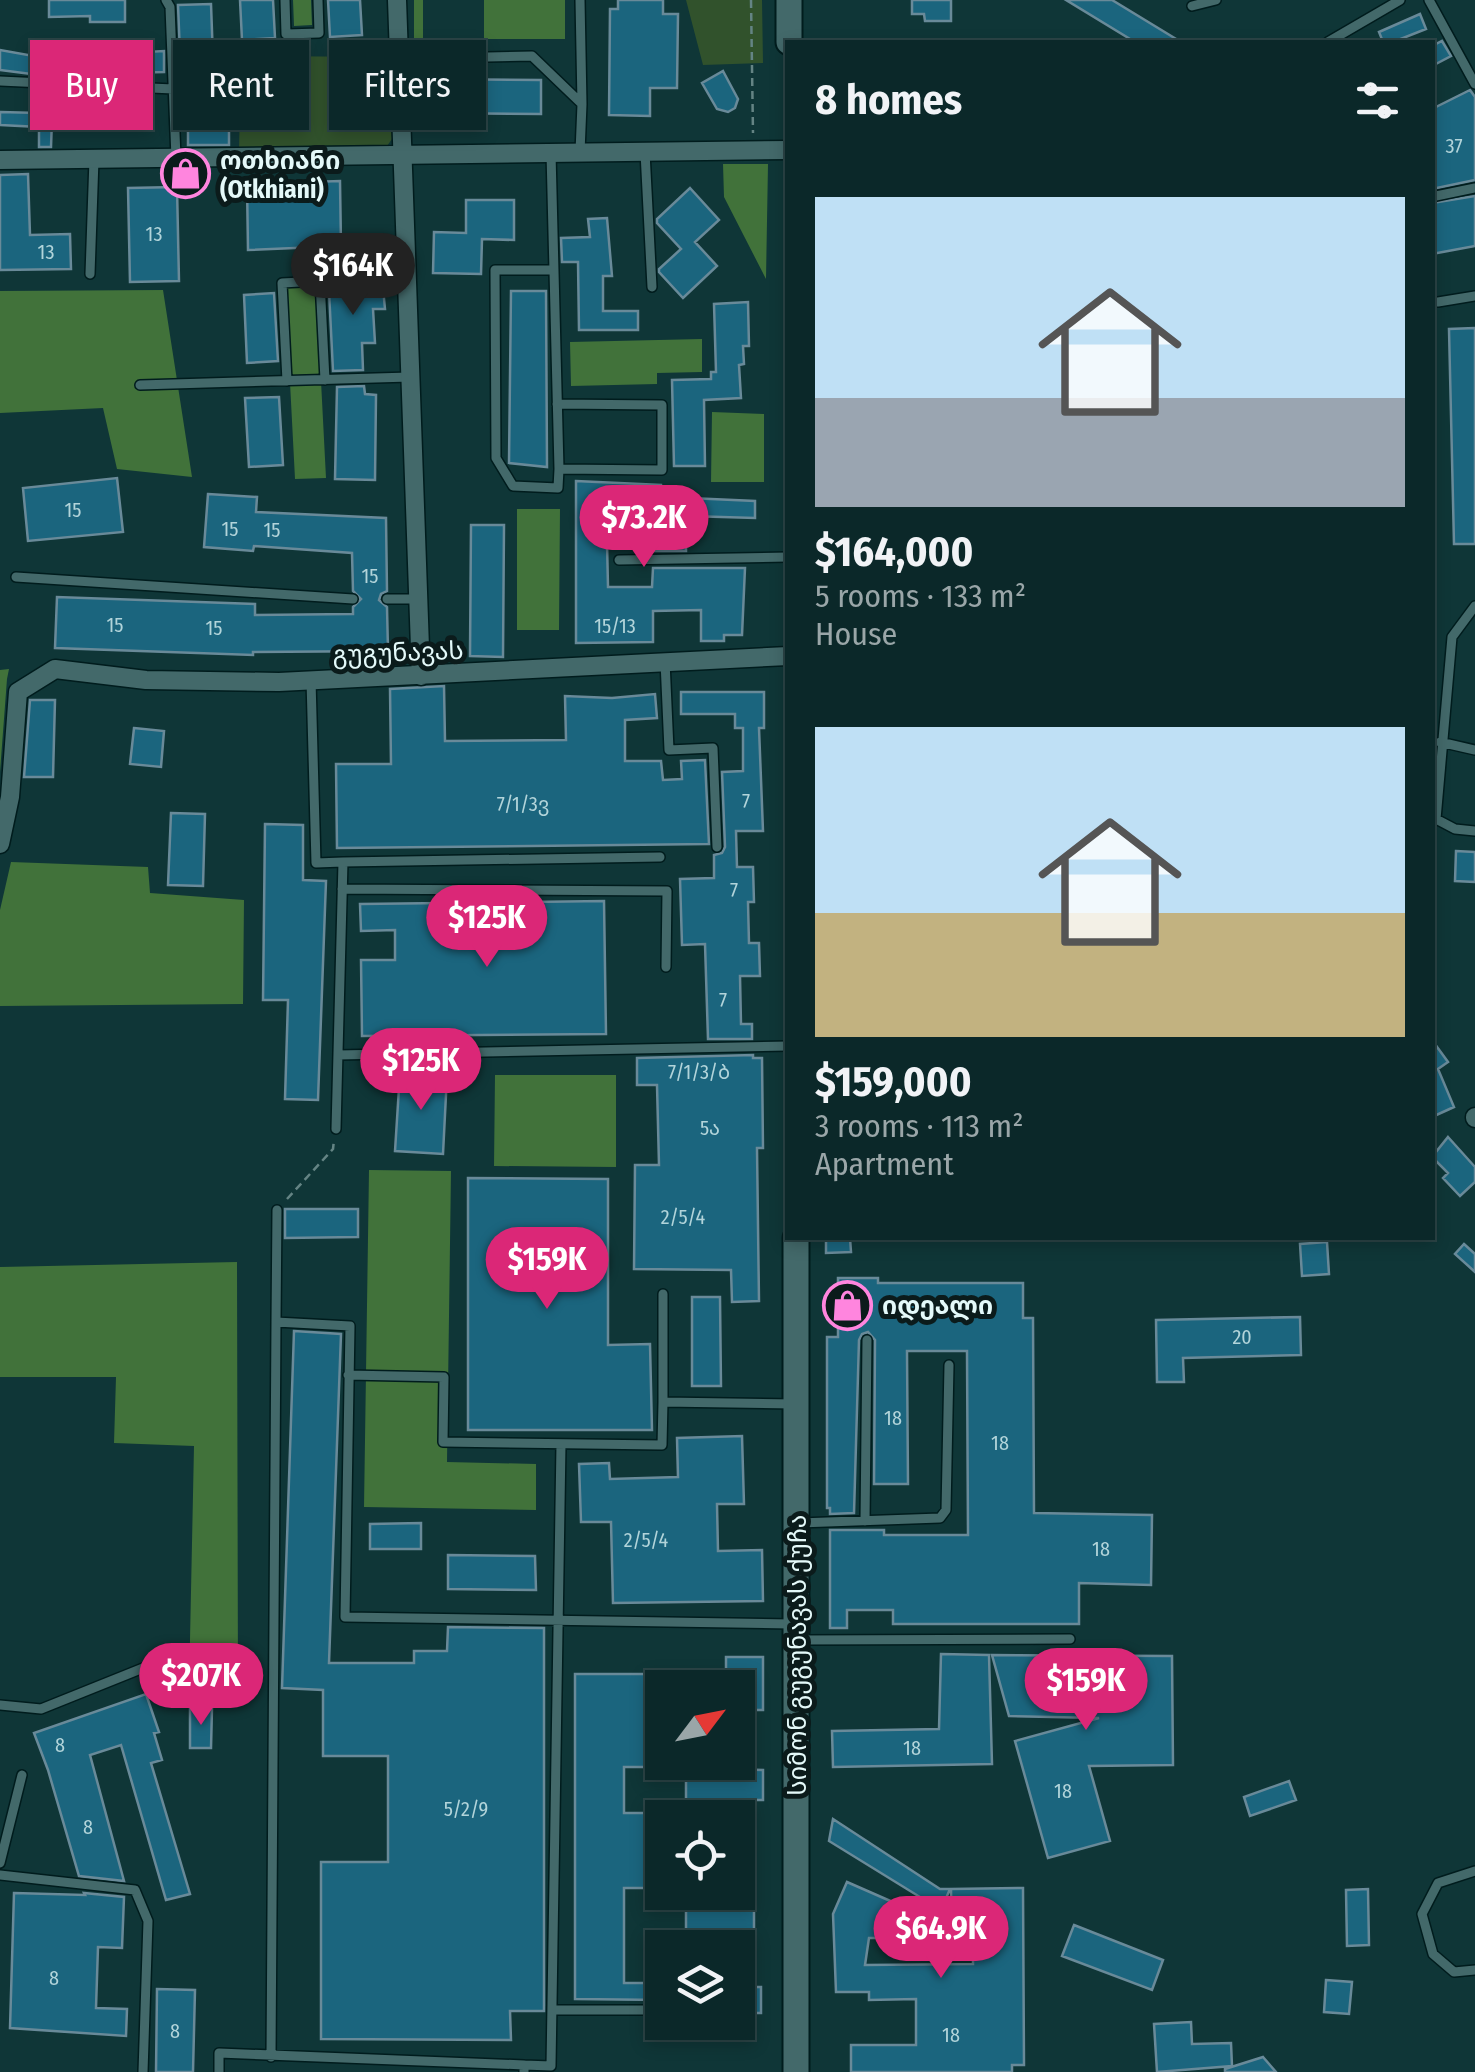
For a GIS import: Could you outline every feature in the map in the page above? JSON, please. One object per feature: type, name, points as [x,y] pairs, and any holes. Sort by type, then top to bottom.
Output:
[{"type":"main road","points":[[788,40],[789,0]]},
{"type":"main road","name":"სიმონ გუგუნავას ქუჩა","points":[[796,1240],[796,2072]]},
{"type":"street","points":[[398,0],[421,676]]},
{"type":"street","points":[[0,160],[785,150]]},
{"type":"street","name":"გუგუნავას","points":[[0,844],[10,796],[18,692],[55,669],[146,680],[311,680],[785,656]]},
{"type":"lane","points":[[0,80],[173,89],[170,7],[166,0]]},
{"type":"lane","points":[[285,0],[286,34],[319,33],[318,0]]},
{"type":"lane","points":[[580,0],[580,153]]},
{"type":"lane","points":[[1192,6],[1216,0]]},
{"type":"lane","points":[[1331,40],[1400,0]]},
{"type":"lane","points":[[1429,0],[1475,84]]},
{"type":"lane","points":[[486,57],[532,56],[582,104]]},
{"type":"lane","points":[[175,130],[176,158]]},
{"type":"lane","points":[[645,152],[652,287]]},
{"type":"lane","points":[[551,154],[554,270],[557,404],[559,469],[558,488],[513,486],[496,458],[495,270],[554,270]]},
{"type":"lane","points":[[90,274],[94,159]]},
{"type":"lane","points":[[1436,196],[1475,188]]},
{"type":"lane","points":[[287,381],[282,283],[320,281],[325,380]]},
{"type":"lane","points":[[1438,302],[1475,296]]},
{"type":"lane","points":[[140,385],[410,378]]},
{"type":"lane","points":[[557,404],[662,405],[662,470],[559,469]]},
{"type":"lane","points":[[619,560],[785,556]]},
{"type":"lane","points":[[16,577],[353,599]]},
{"type":"lane","points":[[387,599],[418,599]]},
{"type":"lane","points":[[1475,606],[1452,637],[1436,820],[1454,829],[1475,831]]},
{"type":"lane","points":[[665,661],[668,750],[714,748],[718,847]]},
{"type":"lane","points":[[311,680],[316,864],[660,858]]},
{"type":"lane","points":[[1440,742],[1475,750]]},
{"type":"lane","points":[[336,1129],[343,862]]},
{"type":"lane","points":[[342,889],[667,890],[666,967]]},
{"type":"lane","points":[[338,1055],[785,1046]]},
{"type":"lane","points":[[271,2057],[277,1210]]},
{"type":"lane","points":[[348,1376],[444,1377],[443,1442],[662,1446],[663,1294]]},
{"type":"lane","points":[[276,1322],[350,1326],[345,1618],[559,1621],[1070,1639]]},
{"type":"lane","points":[[865,1521],[867,1340]]},
{"type":"lane","points":[[797,1524],[940,1518],[946,1510],[949,1365]]},
{"type":"lane","points":[[663,1402],[796,1404]]},
{"type":"lane","points":[[219,2072],[220,2053],[524,2068],[551,2066],[561,1444]]},
{"type":"lane","points":[[0,1705],[40,1710],[184,1652]]},
{"type":"lane","points":[[0,1863],[22,1775]]},
{"type":"lane","points":[[1475,1871],[1438,1884],[1422,1914],[1433,1954],[1454,1972],[1475,1970]]},
{"type":"lane","points":[[0,1876],[135,1890],[148,1921],[143,2072]]},
{"type":"lane","points":[[552,2010],[645,2010]]},
{"type":"path","points":[[752,0],[753,151]]},
{"type":"path","points":[[277,1210],[332,1149],[336,1129]]},
{"type":"green space","points":[[293,0],[311,0],[312,25],[294,26]]},
{"type":"green space","points":[[414,0],[423,0],[423,40],[414,40]]},
{"type":"green space","points":[[484,0],[565,0],[565,39],[484,39]]},
{"type":"green space","points":[[686,0],[762,0],[763,63],[703,65]]},
{"type":"green space","points":[[309,56],[329,57],[329,130],[392,130],[387,146],[239,151],[239,130],[309,130]]},
{"type":"green space","points":[[723,164],[768,164],[766,279],[724,197]]},
{"type":"green space","points":[[316,284],[326,478],[295,479],[285,286]]},
{"type":"green space","points":[[163,290],[192,477],[117,469],[103,408],[0,413],[0,291]]},
{"type":"green space","points":[[702,339],[702,372],[657,373],[657,384],[571,386],[570,342]]},
{"type":"green space","points":[[712,412],[764,414],[764,482],[711,482]]},
{"type":"green space","points":[[517,509],[560,509],[559,630],[517,630]]},
{"type":"green space","points":[[9,669],[7,679],[0,772],[0,670]]},
{"type":"green space","points":[[11,862],[148,867],[150,893],[244,900],[243,1004],[0,1006],[0,910]]},
{"type":"green space","points":[[495,1075],[616,1075],[616,1167],[494,1166]]},
{"type":"green space","points":[[369,1170],[451,1171],[447,1462],[536,1464],[536,1510],[364,1507]]},
{"type":"green space","points":[[237,1262],[238,1696],[189,1688],[194,1446],[114,1443],[116,1377],[0,1377],[0,1267]]},
{"type":"building","points":[[49,0],[125,0],[125,22],[90,22],[90,16],[49,17]]},
{"type":"building","points":[[240,0],[273,0],[275,38],[242,40]]},
{"type":"building","points":[[328,0],[360,0],[362,35],[330,37]]},
{"type":"building","points":[[618,0],[663,0],[663,14],[678,14],[677,88],[650,88],[650,116],[609,115],[610,9],[618,9]]},
{"type":"building","points":[[912,0],[951,0],[951,21],[925,21],[924,14],[912,14]]},
{"type":"building","points":[[1066,0],[1112,0],[1178,40],[1132,40]]},
{"type":"building","points":[[211,4],[212,40],[179,40],[178,5]]},
{"type":"building","points":[[1420,14],[1426,29],[1398,40],[1382,40],[1379,32]]},
{"type":"building","points":[[1442,41],[1451,56],[1435,64],[1435,44]]},
{"type":"building","points":[[0,50],[30,55],[30,74],[0,70]]},
{"type":"building","points":[[164,51],[164,72],[153,72],[153,52]]},
{"type":"building","points":[[723,71],[738,99],[735,108],[728,112],[717,109],[702,83]]},
{"type":"building","points":[[486,80],[541,80],[541,114],[486,114]]},
{"type":"building","points":[[1470,90],[1475,97],[1475,180],[1435,188],[1435,108]]},
{"type":"building","points":[[0,112],[30,113],[30,127],[0,125]]},
{"type":"building","points":[[39,130],[52,130],[51,147],[39,147]]},
{"type":"building","points":[[188,130],[229,130],[229,145],[188,145]]},
{"type":"building","points":[[28,174],[30,235],[70,234],[71,269],[0,270],[0,175]]},
{"type":"building","points":[[340,181],[341,246],[248,250],[247,184]]},
{"type":"building","points":[[177,187],[179,281],[130,282],[128,188]]},
{"type":"building","points":[[690,188],[719,220],[695,242],[717,266],[683,298],[659,272],[681,249],[657,219]]},
{"type":"building","points":[[1475,196],[1475,246],[1435,253],[1435,203]]},
{"type":"building","points":[[466,200],[514,200],[514,240],[482,239],[481,274],[433,273],[434,232],[466,233]]},
{"type":"building","points":[[607,218],[612,276],[603,276],[603,311],[638,311],[638,330],[579,330],[578,262],[562,262],[561,238],[590,237],[588,219]]},
{"type":"building","points":[[369,271],[370,289],[383,288],[385,309],[373,309],[375,343],[362,343],[363,370],[333,371],[329,291],[334,290],[333,273]]},
{"type":"building","points":[[511,291],[546,291],[547,467],[509,463]]},
{"type":"building","points":[[274,293],[278,361],[247,363],[244,295]]},
{"type":"building","points":[[748,302],[749,346],[743,346],[744,364],[739,365],[741,398],[704,400],[705,466],[674,466],[672,380],[711,379],[711,372],[716,372],[714,304]]},
{"type":"building","points":[[1475,328],[1475,544],[1454,544],[1449,329]]},
{"type":"building","points":[[364,386],[365,394],[376,395],[375,480],[335,479],[337,387]]},
{"type":"building","points":[[279,397],[283,465],[249,467],[245,398]]},
{"type":"building","points":[[117,478],[123,532],[28,541],[23,488]]},
{"type":"building","points":[[576,481],[661,485],[662,514],[686,514],[686,551],[653,551],[653,542],[607,542],[608,587],[652,587],[653,568],[745,568],[742,635],[724,635],[724,641],[701,641],[701,610],[653,611],[653,642],[576,643]]},
{"type":"building","points":[[208,494],[257,497],[256,512],[386,518],[387,591],[379,600],[387,607],[388,651],[253,655],[55,648],[57,597],[255,604],[255,615],[353,614],[353,607],[361,599],[353,591],[352,553],[254,546],[253,551],[204,547]]},
{"type":"building","points":[[689,498],[755,501],[755,518],[688,516]]},
{"type":"building","points":[[471,525],[504,525],[503,657],[470,656]]},
{"type":"building","points":[[444,686],[445,741],[566,740],[565,696],[612,698],[655,694],[657,718],[625,720],[625,761],[661,761],[663,780],[682,779],[681,761],[705,760],[709,844],[337,848],[336,764],[391,764],[390,689]]},
{"type":"building","points":[[681,692],[764,692],[764,728],[759,728],[763,831],[736,831],[737,867],[753,867],[754,902],[748,902],[749,943],[759,943],[760,976],[740,976],[741,1024],[752,1024],[752,1039],[708,1039],[705,944],[682,945],[680,879],[714,878],[714,855],[722,853],[725,847],[722,772],[743,771],[743,728],[735,728],[735,714],[681,714]]},
{"type":"building","points":[[30,700],[55,700],[53,777],[24,777]]},
{"type":"building","points":[[134,728],[164,731],[161,767],[130,764]]},
{"type":"building","points":[[171,813],[205,814],[203,886],[168,885]]},
{"type":"building","points":[[265,824],[303,825],[303,880],[326,881],[318,1100],[285,1099],[288,1000],[263,1000]]},
{"type":"building","points":[[1456,851],[1475,852],[1475,882],[1455,881]]},
{"type":"building","points":[[604,901],[606,1034],[362,1036],[361,960],[395,960],[395,930],[361,931],[360,904]]},
{"type":"building","points":[[1435,1044],[1448,1062],[1438,1069],[1454,1107],[1435,1116]]},
{"type":"building","points":[[637,1058],[762,1058],[763,1148],[757,1148],[759,1301],[732,1302],[731,1270],[634,1269],[635,1165],[659,1165],[657,1085],[637,1085]]},
{"type":"building","points":[[400,1072],[447,1075],[443,1154],[395,1151]]},
{"type":"building","points":[[1448,1137],[1475,1167],[1475,1182],[1460,1196],[1443,1178],[1448,1173],[1435,1160],[1435,1153]]},
{"type":"building","points":[[468,1178],[608,1179],[608,1345],[650,1344],[652,1430],[468,1430]]},
{"type":"building","points":[[285,1209],[358,1209],[358,1237],[285,1238]]},
{"type":"building","points":[[826,1240],[850,1240],[851,1252],[826,1253]]},
{"type":"building","points":[[1327,1242],[1329,1274],[1302,1276],[1300,1244]]},
{"type":"building","points":[[1464,1244],[1475,1254],[1475,1272],[1455,1254]]},
{"type":"building","points":[[838,1278],[878,1278],[878,1283],[1023,1283],[1023,1318],[1033,1318],[1034,1513],[1152,1515],[1151,1585],[1079,1583],[1079,1624],[893,1624],[893,1610],[847,1610],[847,1628],[830,1628],[830,1530],[884,1530],[884,1535],[968,1535],[967,1351],[907,1351],[908,1484],[874,1484],[875,1340],[868,1332],[859,1340],[854,1513],[830,1514],[827,1337],[838,1337]]},
{"type":"building","points":[[692,1297],[720,1297],[721,1386],[692,1386]]},
{"type":"building","points":[[1300,1317],[1301,1355],[1183,1358],[1184,1382],[1157,1382],[1156,1320]]},
{"type":"building","points":[[294,1331],[341,1334],[329,1663],[414,1663],[414,1651],[447,1651],[448,1627],[544,1628],[544,2011],[510,2011],[511,2040],[321,2039],[321,1862],[388,1862],[388,1756],[323,1756],[323,1690],[282,1688]]},
{"type":"building","points":[[742,1436],[744,1504],[717,1504],[718,1551],[762,1550],[763,1601],[613,1603],[611,1522],[581,1522],[579,1464],[609,1463],[610,1479],[678,1477],[677,1438]]},
{"type":"building","points":[[421,1523],[421,1549],[370,1549],[370,1524]]},
{"type":"building","points":[[448,1555],[535,1556],[536,1590],[448,1589]]},
{"type":"building","points":[[941,1654],[989,1655],[992,1764],[833,1767],[832,1731],[939,1729]]},
{"type":"building","points":[[992,1655],[1172,1656],[1173,1765],[1089,1766],[1110,1841],[1048,1858],[1015,1741],[1099,1718],[1009,1716]]},
{"type":"building","points":[[726,1657],[763,1657],[763,1710],[755,1710],[755,1670],[726,1670]]},
{"type":"building","points":[[575,1674],[645,1674],[645,1767],[624,1767],[624,1813],[645,1813],[645,1888],[624,1888],[624,1983],[645,1983],[645,2000],[575,1999]]},
{"type":"building","points":[[146,1694],[159,1732],[154,1733],[162,1760],[151,1763],[190,1894],[166,1900],[121,1745],[90,1755],[124,1881],[79,1876],[34,1733]]},
{"type":"building","points":[[190,1708],[212,1708],[211,1748],[190,1748]]},
{"type":"building","points":[[755,1770],[763,1770],[763,1800],[686,1800],[686,1780],[755,1780]]},
{"type":"building","points":[[1289,1781],[1296,1800],[1250,1816],[1244,1797]]},
{"type":"building","points":[[833,1819],[940,1889],[950,1889],[941,1910],[829,1841]]},
{"type":"building","points":[[847,1882],[936,1921],[927,1942],[879,1934],[869,1938],[865,1965],[973,1964],[973,1946],[952,1944],[951,1889],[1023,1888],[1024,2065],[1012,2065],[1012,2072],[851,2072],[851,2045],[916,2045],[916,1999],[869,2000],[869,1992],[836,1992],[833,1914]]},
{"type":"building","points":[[1368,1889],[1369,1945],[1347,1946],[1346,1890]]},
{"type":"building","points":[[14,1893],[124,1897],[122,1948],[98,1947],[96,2008],[127,2009],[126,2036],[10,2028]]},
{"type":"building","points":[[686,1910],[754,1910],[754,1930],[686,1930]]},
{"type":"building","points":[[1074,1925],[1163,1960],[1152,1990],[1062,1956]]},
{"type":"building","points":[[1326,1980],[1352,1982],[1349,2014],[1324,2012]]},
{"type":"building","points":[[755,1987],[761,1987],[761,2013],[755,2013]]},
{"type":"building","points":[[157,1989],[195,1990],[193,2072],[156,2072]]},
{"type":"building","points":[[1191,2022],[1192,2044],[1231,2043],[1232,2066],[1157,2072],[1154,2024]]},
{"type":"building","points":[[1263,2057],[1276,2072],[1225,2072],[1225,2069]]},
{"type":"place","name":"ოთხიანი (Otkhiani)","points":[[185,174]]},
{"type":"place","name":"იდეალი","points":[[847,1305]]}]
